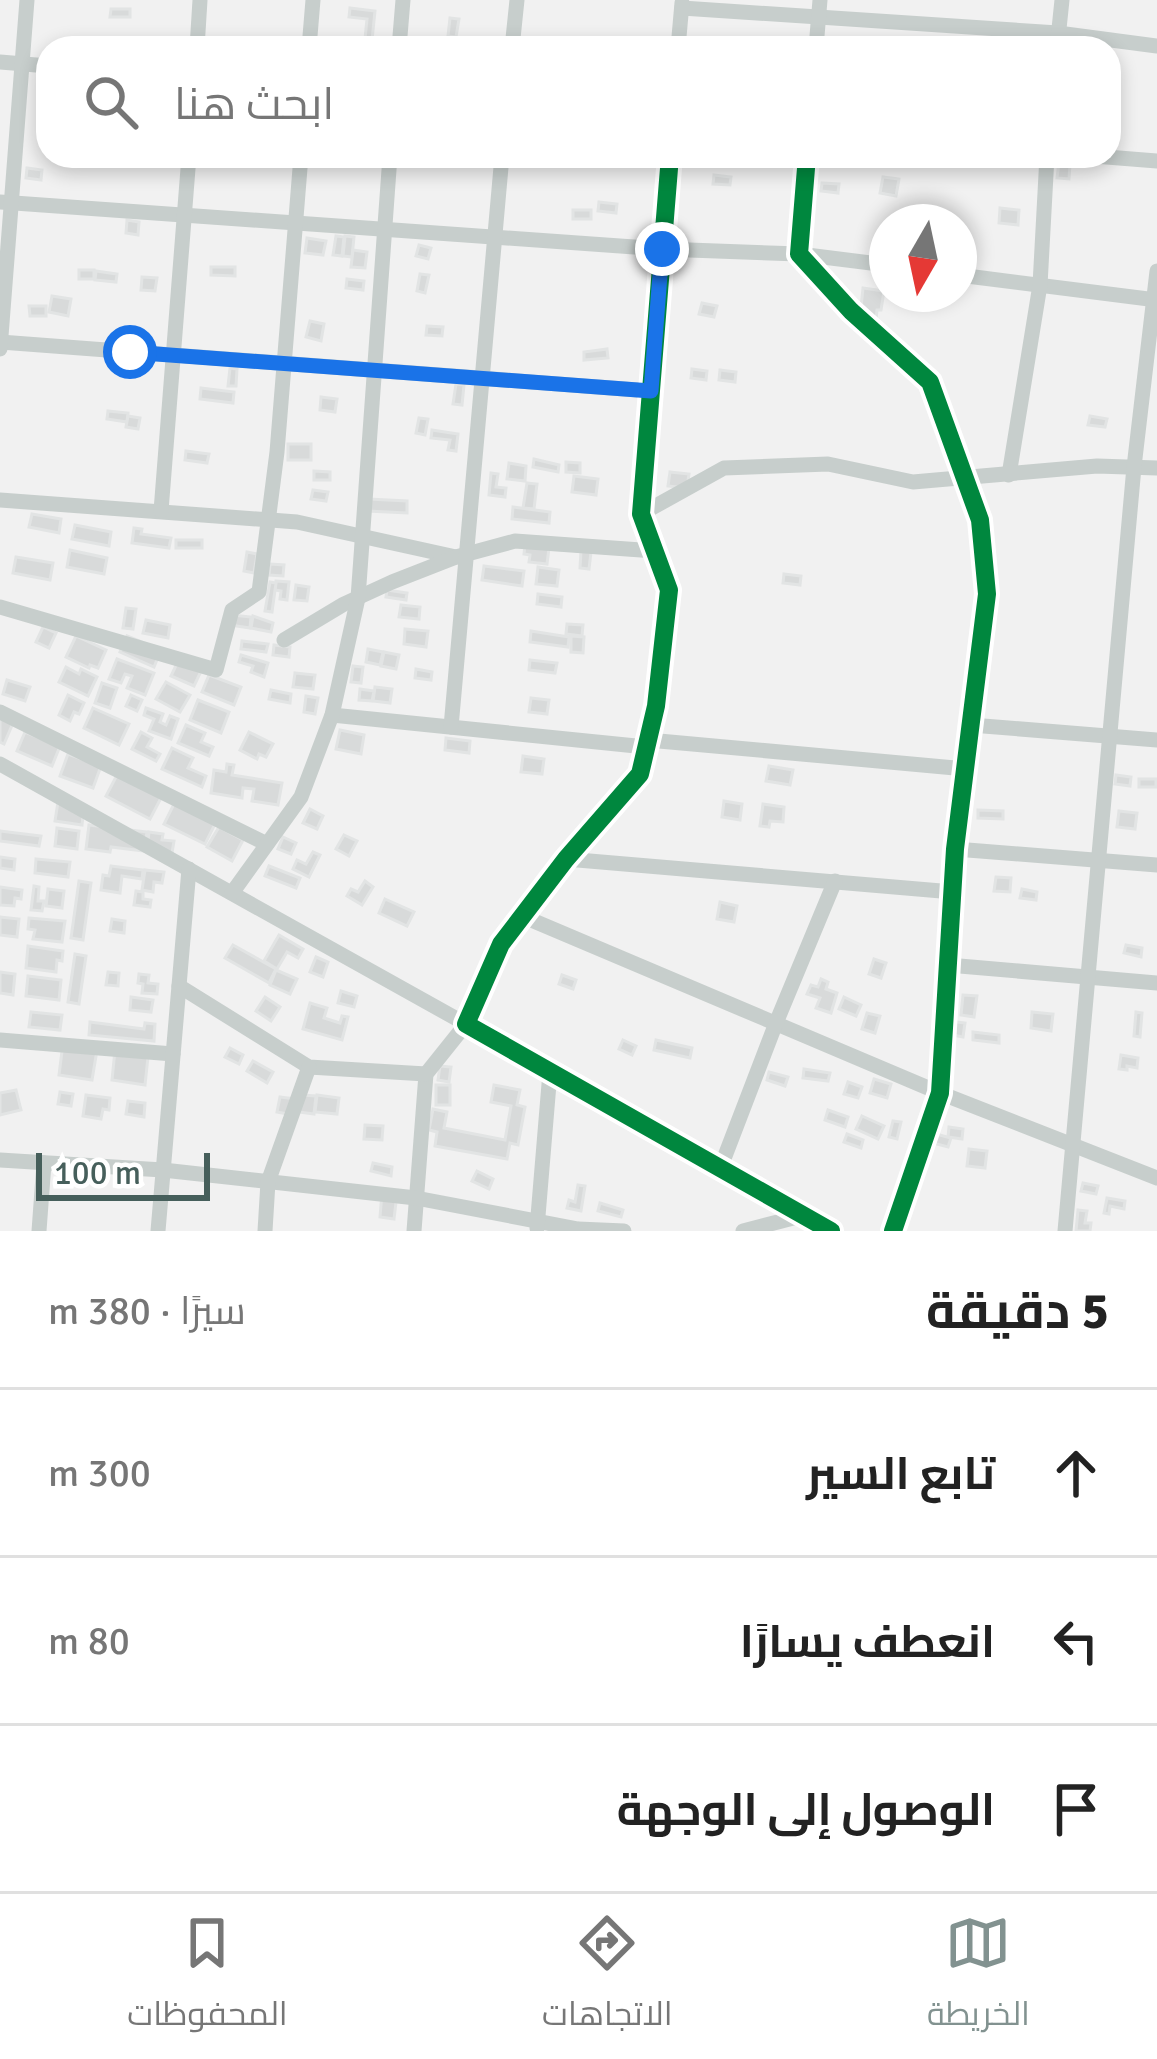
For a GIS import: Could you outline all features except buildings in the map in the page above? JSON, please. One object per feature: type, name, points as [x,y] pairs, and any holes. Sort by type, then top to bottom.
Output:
[{"type":"street","points":[[27,0],[6,203],[0,344],[651,391]]},
{"type":"street","points":[[198,36],[200,0]]},
{"type":"street","points":[[310,36],[313,0]]},
{"type":"street","points":[[400,36],[403,0]]},
{"type":"street","points":[[513,36],[517,0]]},
{"type":"street","points":[[1058,36],[1062,0]]},
{"type":"street","points":[[679,36],[682,4],[823,6],[1030,36]]},
{"type":"street","points":[[818,36],[823,6]]},
{"type":"street","points":[[1121,44],[1157,46]]},
{"type":"street","points":[[0,62],[36,65]]},
{"type":"street","points":[[1121,158],[1157,161]]},
{"type":"street","points":[[160,511],[188,168]]},
{"type":"street","points":[[0,607],[217,670],[232,610],[259,592],[300,168]]},
{"type":"street","points":[[232,893],[301,796],[332,715],[358,598],[389,168]]},
{"type":"street","points":[[451,727],[461,555],[501,168]]},
{"type":"street","points":[[414,1231],[426,1074],[466,1024],[501,944],[640,774],[656,706],[669,590],[641,514],[669,168]]},
{"type":"street","points":[[806,168],[799,254],[850,310],[930,382],[980,520],[987,594],[955,849],[940,1093],[893,1231]]},
{"type":"street","points":[[1009,475],[1040,285],[1046,168]]},
{"type":"street","points":[[6,203],[662,249],[799,254],[869,263]]},
{"type":"street","points":[[1065,1231],[1134,467],[1157,271]]},
{"type":"street","points":[[977,276],[1155,300]]},
{"type":"street","points":[[641,514],[724,468],[828,464],[914,482],[1097,466],[1157,468]]},
{"type":"street","points":[[0,500],[297,521],[461,555]]},
{"type":"street","points":[[284,640],[358,598],[461,555],[515,541],[655,550]]},
{"type":"street","points":[[0,712],[267,844]]},
{"type":"street","points":[[332,715],[966,769]]},
{"type":"street","points":[[971,725],[1157,740]]},
{"type":"street","points":[[0,764],[831,1231]]},
{"type":"street","points":[[955,849],[1157,865]]},
{"type":"street","points":[[566,859],[953,892]]},
{"type":"street","points":[[158,1231],[189,869]]},
{"type":"street","points":[[720,1169],[835,881]]},
{"type":"street","points":[[522,916],[940,1093],[1157,1178]]},
{"type":"street","points":[[948,965],[1157,983]]},
{"type":"street","points":[[179,986],[309,1067],[426,1074]]},
{"type":"street","points":[[0,1040],[173,1054]]},
{"type":"street","points":[[265,1231],[268,1182],[309,1067]]},
{"type":"street","points":[[537,1226],[550,1072]]},
{"type":"street","points":[[0,1160],[163,1170],[416,1198],[537,1226],[624,1231]]},
{"type":"street","points":[[39,1231],[44,1163]]},
{"type":"street","points":[[743,1231],[801,1216]]},
{"type":"cycle path","points":[[669,168],[641,514],[669,590],[656,706],[640,774],[501,944],[466,1024],[831,1231]]},
{"type":"cycle path","points":[[806,168],[799,254],[851,311],[930,382],[980,520],[987,594],[955,849],[940,1093],[893,1231]]},
{"type":"route","points":[[130,352],[651,391],[662,249]]}]
